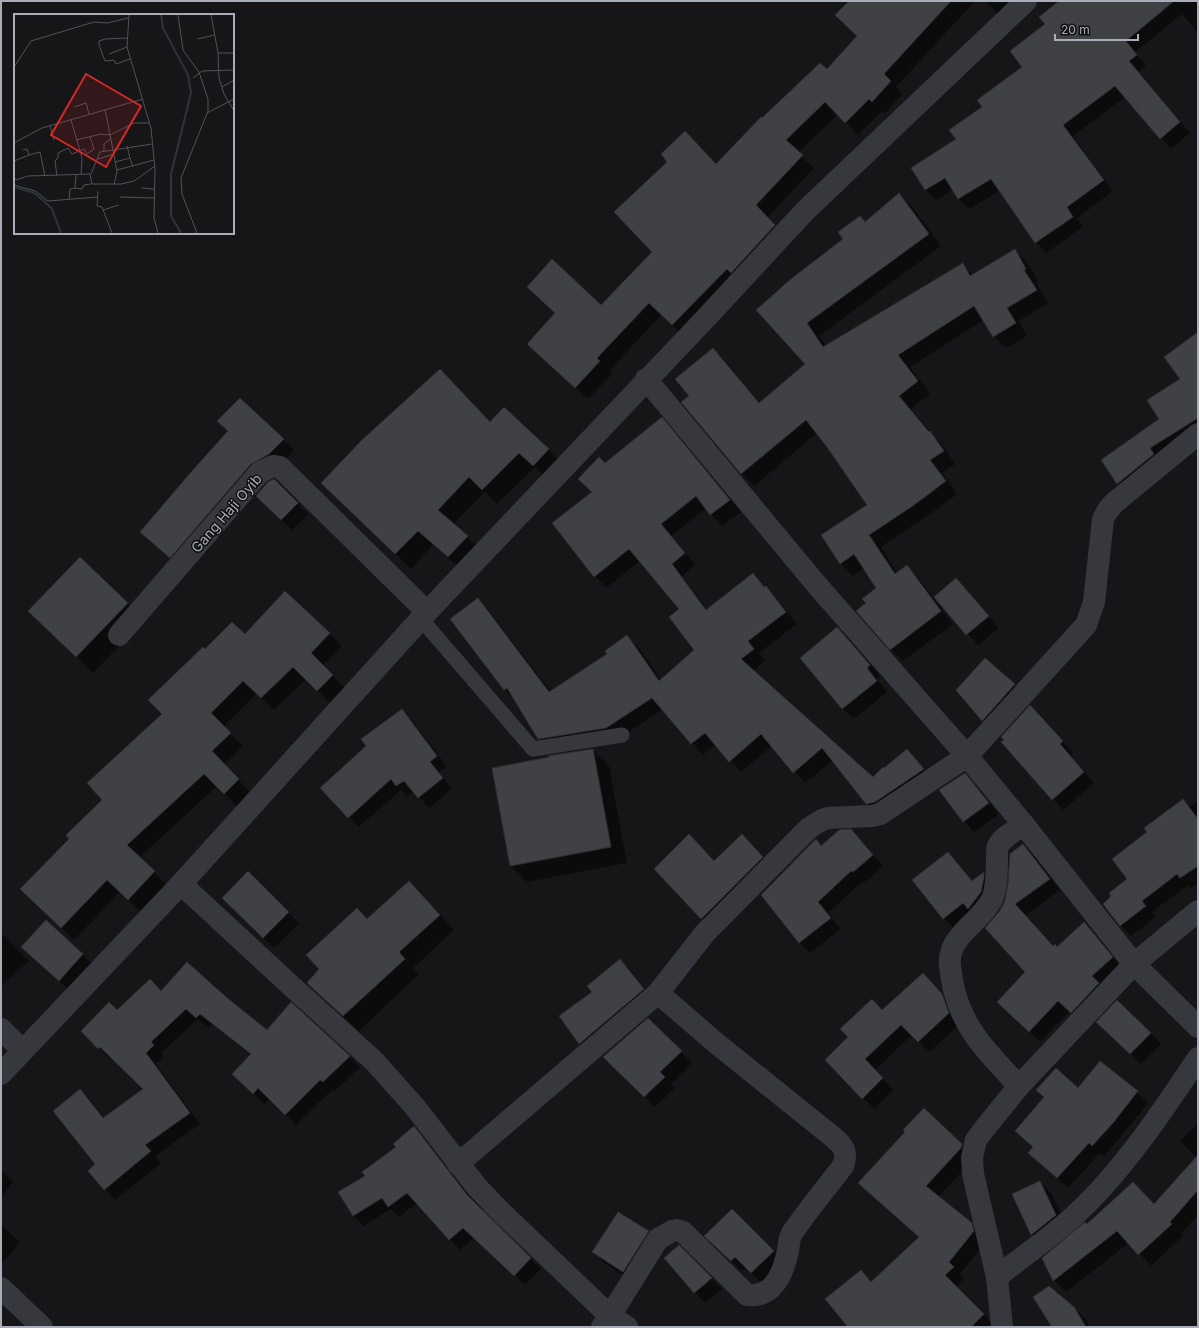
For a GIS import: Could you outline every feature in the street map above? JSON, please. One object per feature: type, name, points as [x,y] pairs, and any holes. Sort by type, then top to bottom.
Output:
[{"type":"street","points":[[1,1074],[181,884],[424,615],[646,379],[705,319],[805,211],[1026,1]]},
{"type":"street","points":[[646,379],[816,584],[967,756],[1024,825],[1134,964],[1198,1027]]},
{"type":"street","points":[[458,1164],[658,993],[705,933],[809,828],[828,818],[872,816],[880,814],[967,756],[1086,625],[1094,602],[1103,519],[1108,510],[1114,502],[1198,434]]},
{"type":"street","name":"Gang Haji Oyib","points":[[119,634],[260,472],[273,466],[280,467],[424,615]]},
{"type":"street","points":[[1019,1086],[975,1036],[965,1020],[958,1004],[950,966],[951,952],[959,939],[988,908],[996,883],[998,847],[1006,836],[1024,825]]},
{"type":"street","points":[[181,884],[375,1062],[415,1108],[477,1187],[613,1323],[658,1239],[672,1230],[683,1232],[747,1295],[759,1295],[770,1290],[784,1267],[791,1235],[843,1166],[846,1158],[844,1150],[834,1137],[658,993]]},
{"type":"street","points":[[1002,1327],[997,1277],[973,1174],[972,1158],[976,1140],[1019,1086],[1134,964],[1198,912]]},
{"type":"street","points":[[1,1029],[23,1051]]},
{"type":"street","points":[[997,1277],[1074,1216],[1120,1168],[1170,1100],[1198,1058]]},
{"type":"street","points":[[1,1288],[42,1327]]},
{"type":"lane","points":[[424,615],[532,749],[622,735]]},
{"type":"building","points":[[849,1],[951,1],[884,74],[891,81],[872,102],[869,99],[845,123],[825,102],[786,140],[803,155],[756,205],[775,225],[731,273],[727,269],[672,325],[649,303],[597,358],[600,361],[575,388],[527,344],[555,313],[527,287],[552,259],[601,305],[652,252],[614,212],[667,162],[661,154],[685,131],[716,164],[761,117],[762,118],[820,63],[827,69],[857,36],[835,15]]},
{"type":"building","points":[[1059,1],[1174,1],[1126,41],[1137,55],[1129,61],[1180,122],[1160,139],[1115,86],[1063,125],[1104,180],[1067,207],[1073,217],[1035,243],[991,179],[958,199],[945,178],[925,190],[911,168],[956,139],[949,130],[982,107],[977,100],[1022,67],[1010,51],[1045,24],[1039,17]]},
{"type":"building","points":[[899,193],[929,234],[807,323],[823,347],[963,263],[970,276],[1015,249],[1026,269],[1024,270],[1037,290],[1007,308],[1016,323],[993,337],[974,306],[898,355],[918,381],[899,396],[929,432],[930,431],[944,451],[930,460],[946,481],[914,505],[869,535],[895,574],[907,565],[941,611],[890,650],[856,611],[866,603],[862,599],[876,588],[854,554],[840,564],[821,535],[867,505],[827,447],[806,420],[741,474],[681,402],[689,396],[675,379],[713,348],[759,403],[805,364],[756,310],[791,279],[843,239],[838,232],[860,216],[865,222]]},
{"type":"building","points":[[1198,332],[1198,418],[1150,448],[1154,454],[1117,484],[1101,460],[1159,419],[1147,400],[1180,379],[1164,357]]},
{"type":"building","points":[[440,369],[490,422],[504,407],[549,449],[533,466],[519,453],[482,490],[469,477],[438,510],[468,536],[448,557],[418,531],[395,554],[321,483],[362,440]]},
{"type":"building","points":[[240,398],[284,439],[269,454],[251,464],[170,558],[140,532],[228,431],[217,421]]},
{"type":"building","points":[[662,417],[730,500],[710,515],[696,496],[661,524],[685,553],[672,564],[706,610],[753,573],[764,587],[766,586],[786,612],[748,641],[754,649],[741,659],[873,777],[883,767],[884,768],[907,749],[924,769],[875,802],[866,804],[822,748],[793,773],[761,734],[729,762],[705,733],[691,744],[652,698],[606,728],[538,739],[507,688],[504,690],[450,619],[478,598],[549,692],[607,654],[605,651],[627,635],[659,681],[694,650],[669,617],[679,609],[629,549],[594,577],[552,523],[592,492],[578,479],[599,457],[605,463]]},
{"type":"building","points":[[274,479],[298,503],[281,520],[256,496],[268,482]]},
{"type":"building","points":[[80,557],[128,603],[76,657],[28,611]]},
{"type":"building","points":[[956,578],[989,616],[966,635],[934,597]]},
{"type":"building","points":[[285,591],[330,633],[311,653],[333,675],[317,691],[293,667],[261,698],[243,681],[211,713],[231,733],[212,751],[239,779],[224,794],[204,774],[127,845],[155,871],[128,900],[107,880],[61,928],[20,889],[69,839],[66,835],[102,800],[87,783],[162,714],[148,700],[203,647],[205,649],[232,622],[245,634]]},
{"type":"building","points":[[837,627],[870,665],[867,668],[877,681],[842,709],[800,658]]},
{"type":"building","points":[[985,658],[1015,684],[982,721],[956,690]]},
{"type":"building","points":[[1030,705],[1063,741],[1060,744],[1084,772],[1052,800],[1001,742],[1004,740],[1001,737]]},
{"type":"building","points":[[402,709],[437,756],[430,762],[443,778],[418,798],[404,781],[396,786],[391,779],[348,818],[320,788],[366,746],[361,739]]},
{"type":"building","points":[[593,749],[611,847],[510,866],[492,768],[550,757],[548,756]]},
{"type":"building","points":[[965,773],[989,803],[963,822],[939,790]]},
{"type":"building","points":[[1183,799],[1198,819],[1198,866],[1180,878],[1177,874],[1142,901],[1146,906],[1120,926],[1103,904],[1111,896],[1109,893],[1127,879],[1112,859],[1147,832],[1144,828]]},
{"type":"building","points":[[851,829],[873,855],[853,872],[851,871],[818,902],[831,918],[799,943],[761,895],[816,839],[821,846],[839,830]]},
{"type":"building","points":[[689,834],[714,861],[742,834],[763,857],[701,919],[654,869]]},
{"type":"building","points":[[1023,844],[1050,879],[1015,904],[1053,946],[1055,944],[1057,947],[1084,922],[1113,957],[1092,976],[1099,983],[1071,1013],[1058,1001],[1029,1032],[997,1002],[1025,972],[985,928],[999,912],[1005,901],[1010,854]]},
{"type":"building","points":[[948,852],[972,881],[984,872],[984,877],[981,892],[968,909],[963,903],[943,919],[912,880]]},
{"type":"building","points":[[248,871],[289,912],[263,938],[222,898]]},
{"type":"building","points":[[409,881],[440,915],[399,952],[405,959],[343,1016],[307,983],[319,969],[306,955],[357,908],[367,919]]},
{"type":"building","points":[[46,920],[83,954],[59,981],[21,947]]},
{"type":"building","points":[[620,959],[644,989],[579,1044],[559,1016],[592,992],[587,986]]},
{"type":"building","points":[[187,962],[226,997],[267,1030],[291,1002],[350,1056],[323,1082],[320,1080],[285,1115],[258,1088],[253,1094],[232,1074],[251,1054],[200,1014],[196,1018],[186,1009],[151,1042],[154,1045],[146,1053],[190,1113],[145,1145],[151,1151],[104,1190],[88,1171],[95,1164],[53,1111],[80,1089],[103,1118],[143,1089],[100,1047],[98,1049],[81,1031],[109,1002],[117,1010],[150,979],[161,991]]},
{"type":"building","points":[[923,973],[942,994],[949,1013],[918,1042],[901,1025],[865,1059],[883,1078],[862,1099],[825,1060],[848,1037],[840,1029],[872,999],[882,1010]]},
{"type":"building","points":[[1117,1000],[1151,1033],[1130,1054],[1096,1022]]},
{"type":"building","points":[[648,1018],[682,1051],[660,1072],[665,1077],[644,1097],[603,1057]]},
{"type":"building","points":[[1100,1061],[1138,1091],[1113,1123],[1092,1146],[1089,1143],[1057,1178],[1028,1153],[1033,1147],[1015,1131],[1044,1097],[1036,1090],[1056,1068],[1078,1088]]},
{"type":"building","points":[[924,1108],[962,1144],[961,1148],[926,1186],[972,1223],[974,1231],[949,1262],[954,1267],[945,1275],[984,1314],[971,1327],[848,1327],[825,1299],[861,1270],[871,1282],[919,1237],[858,1183],[905,1132],[903,1130]]},
{"type":"building","points":[[414,1126],[468,1196],[531,1258],[514,1276],[463,1228],[449,1240],[407,1193],[388,1207],[382,1198],[353,1216],[338,1192],[365,1176],[362,1172],[396,1147],[393,1144]]},
{"type":"building","points":[[1198,1155],[1198,1190],[1170,1222],[1172,1224],[1138,1255],[1117,1231],[1053,1281],[1042,1258],[1085,1222],[1087,1224],[1133,1182],[1154,1204]]},
{"type":"building","points":[[1040,1181],[1056,1215],[1031,1235],[1012,1194]]},
{"type":"building","points":[[732,1209],[774,1251],[751,1273],[735,1257],[731,1261],[704,1236]]},
{"type":"building","points":[[618,1212],[649,1231],[623,1272],[592,1252]]},
{"type":"building","points":[[679,1245],[712,1278],[694,1293],[664,1258]]},
{"type":"building","points":[[1049,1286],[1074,1307],[1086,1327],[1052,1327],[1033,1297]]}]
